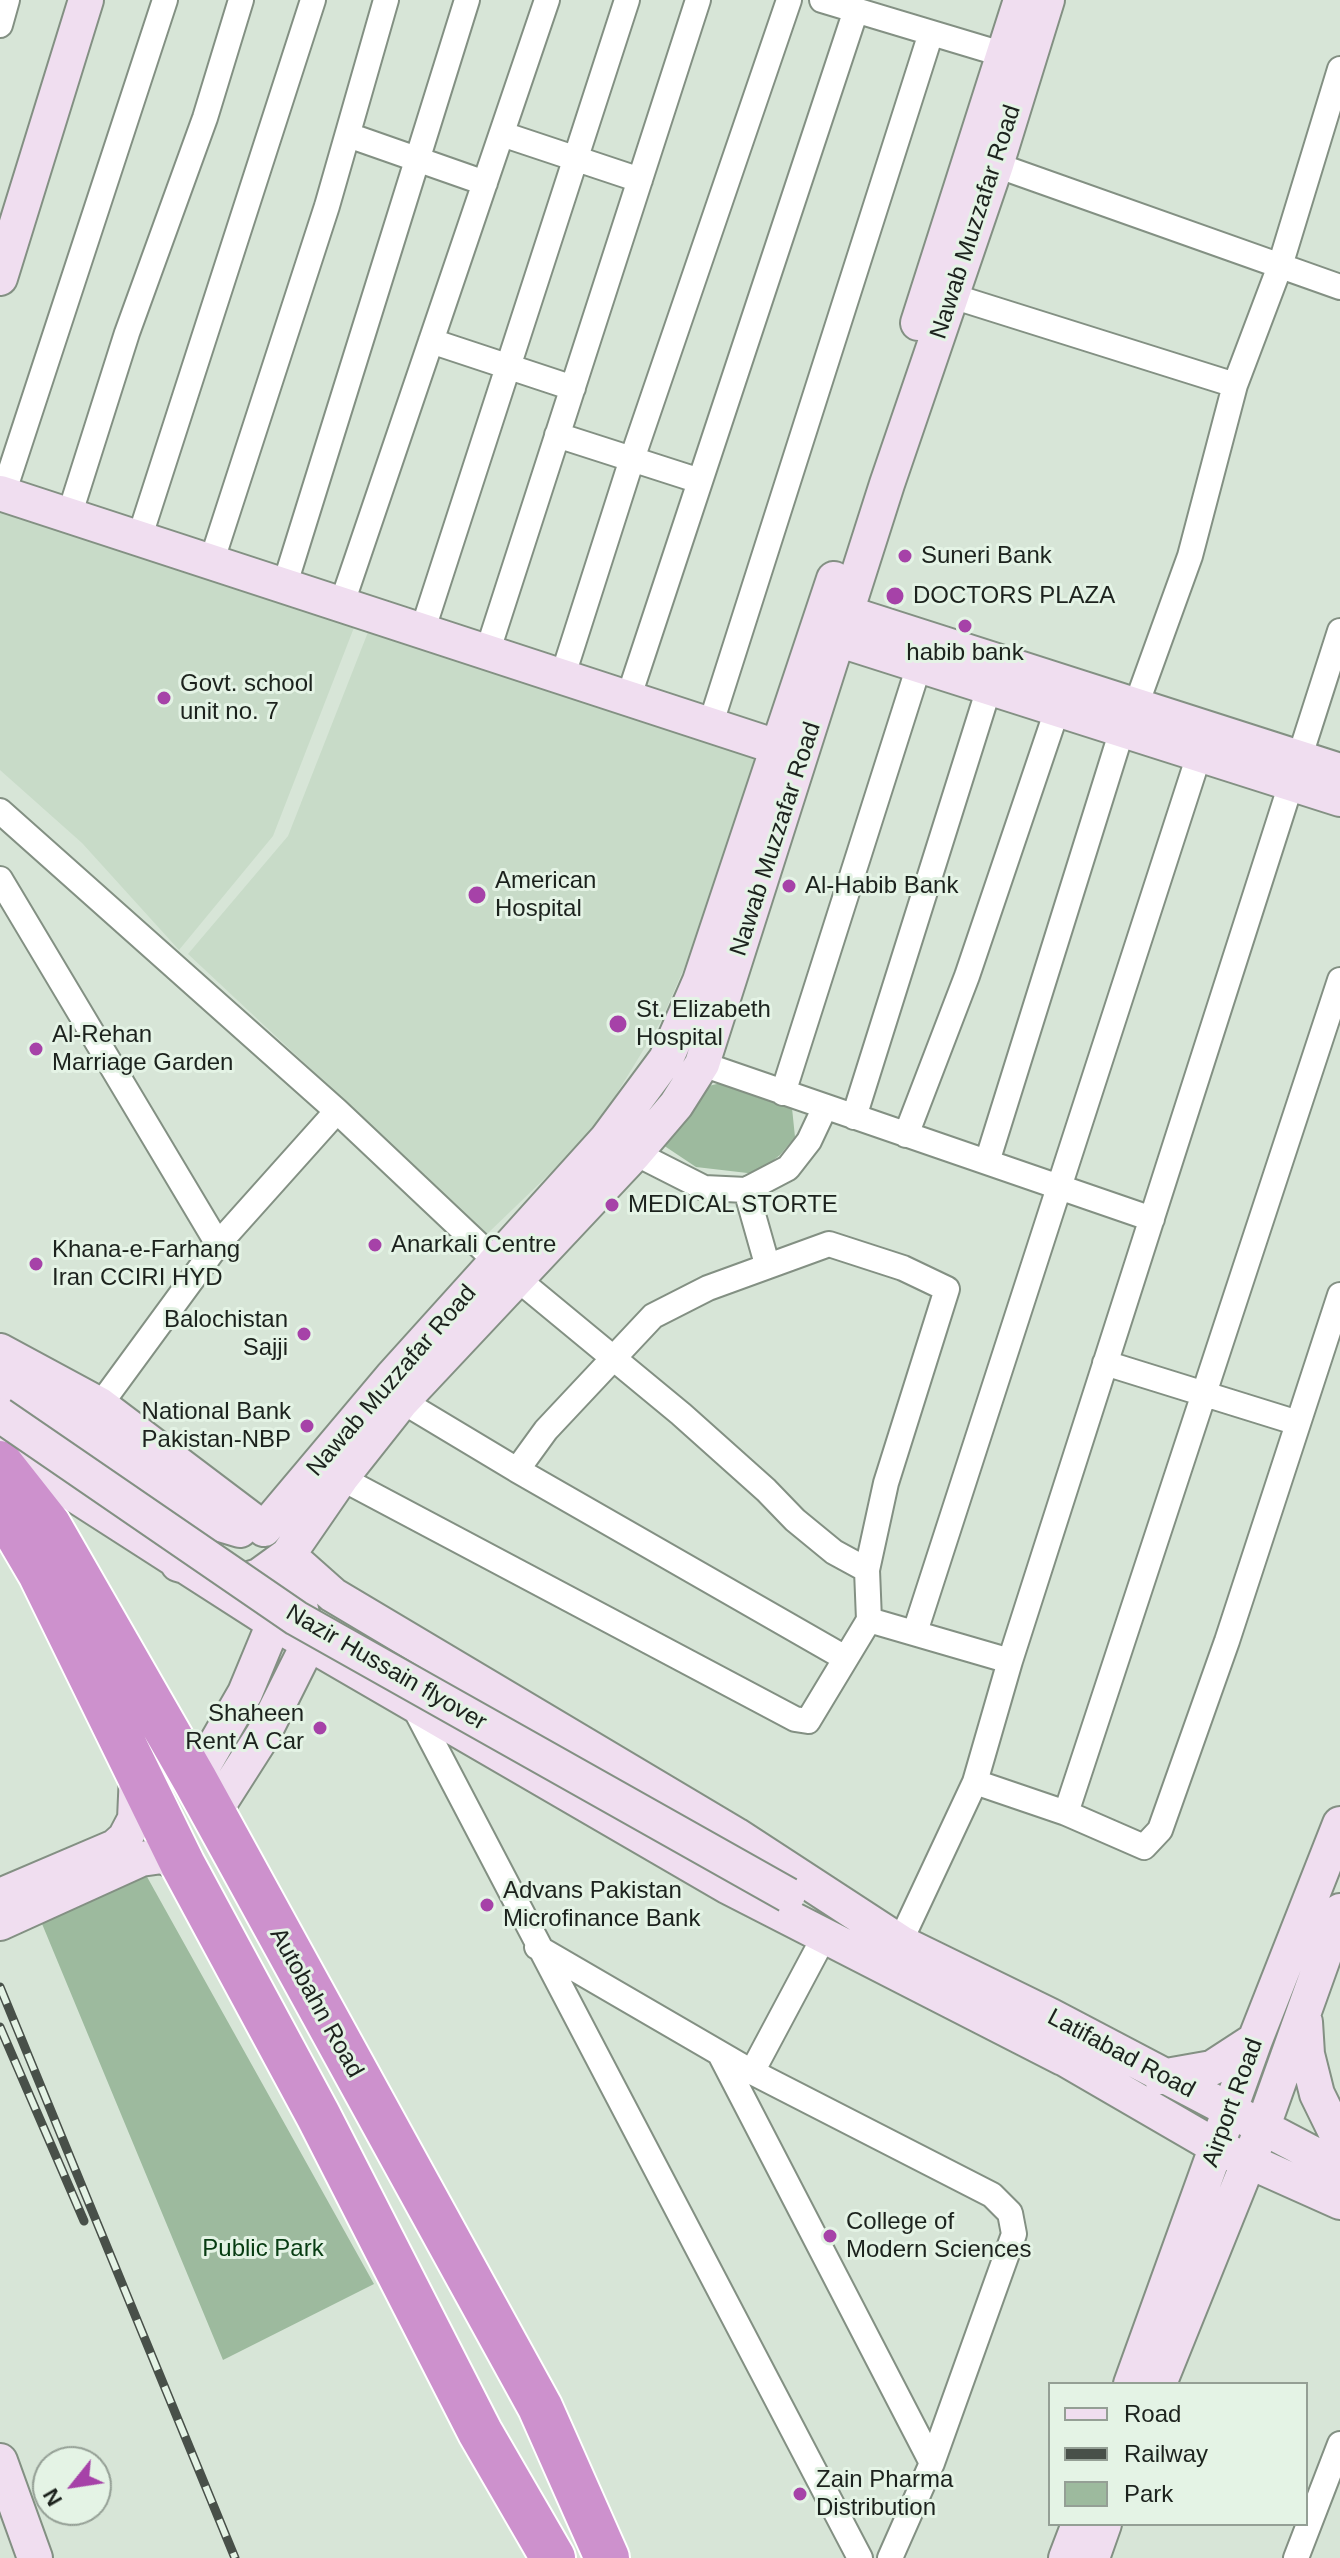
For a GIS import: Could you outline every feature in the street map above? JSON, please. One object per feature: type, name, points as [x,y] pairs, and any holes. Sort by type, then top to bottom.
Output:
[{"type":"highway","name":"Autobahn Road","points":[[0,1463],[48,1524],[204,1797],[540,2407],[591,2548]]},
{"type":"highway","points":[[0,1505],[40,1573],[183,1865],[388,2251],[480,2432],[553,2558]]},
{"type":"highway","points":[[388,2251],[422,2283],[492,2413],[499,2415],[509,2409],[513,2401],[438,2261],[442,2230]]},
{"type":"street","points":[[0,25],[7,0]]},
{"type":"street","points":[[0,278],[86,0]]},
{"type":"street","points":[[165,0],[2,494],[780,748]]},
{"type":"street","points":[[69,516],[127,333],[205,118],[241,0]]},
{"type":"street","points":[[139,539],[313,0]]},
{"type":"street","points":[[211,563],[348,135],[386,0]]},
{"type":"street","points":[[284,587],[467,0]]},
{"type":"street","points":[[341,606],[547,0]]},
{"type":"street","points":[[422,632],[627,0]]},
{"type":"street","points":[[487,653],[698,0]]},
{"type":"street","points":[[562,678],[632,459],[789,0]]},
{"type":"street","points":[[822,0],[1005,55]]},
{"type":"street","name":"Nawab Muzzafar Road","points":[[264,1529],[392,1377],[635,1153],[676,1105],[702,1064],[1021,0]]},
{"type":"street","name":"Nawab Muzzafar Road","points":[[259,1576],[288,1555],[341,1478],[508,1271],[666,1059],[700,981],[780,748],[832,623],[952,296],[1047,0]]},
{"type":"street","points":[[628,699],[856,10]]},
{"type":"street","points":[[710,726],[931,33]]},
{"type":"street","points":[[987,1162],[1128,719],[1190,556],[1235,385],[1280,266],[1340,69]]},
{"type":"street","points":[[502,134],[640,180]]},
{"type":"street","points":[[348,135],[485,183]]},
{"type":"street","points":[[996,165],[1340,287]]},
{"type":"street","points":[[952,296],[1235,385]]},
{"type":"street","points":[[431,341],[573,388]]},
{"type":"street","points":[[557,435],[700,481]]},
{"type":"street","points":[[832,623],[1296,771],[1340,799]]},
{"type":"street","points":[[900,1942],[975,1782],[1010,1661],[1340,631]]},
{"type":"street","points":[[923,652],[989,688],[1057,710],[1128,719],[1199,755],[1296,771],[1340,771]]},
{"type":"street","points":[[783,1093],[923,652]]},
{"type":"street","points":[[854,1117],[989,688]]},
{"type":"street","points":[[906,1135],[967,976],[1057,710]]},
{"type":"street","points":[[915,1632],[1199,755]]},
{"type":"street","points":[[0,811],[337,1111],[508,1271],[615,1358],[756,1480],[795,1520],[834,1552],[867,1570]]},
{"type":"street","points":[[0,879],[218,1244]]},
{"type":"street","points":[[1066,1813],[1340,980]]},
{"type":"street","points":[[702,1064],[1152,1219]]},
{"type":"street","points":[[635,1153],[704,1188],[746,1190],[788,1168],[809,1141],[825,1107]]},
{"type":"street","points":[[100,1405],[218,1244],[337,1111]]},
{"type":"street","points":[[746,1190],[767,1264]]},
{"type":"street","points":[[341,1478],[801,1722],[808,1721],[869,1620],[867,1570],[886,1483],[947,1289],[903,1268],[829,1244],[767,1264],[653,1316],[546,1430],[517,1470]]},
{"type":"street","points":[[975,1782],[1066,1813],[1144,1847],[1160,1830],[1340,1295]]},
{"type":"street","points":[[0,1351],[100,1405],[264,1529]]},
{"type":"street","points":[[1105,1363],[1298,1423]]},
{"type":"street","points":[[0,1378],[220,1524],[243,1531],[264,1529]]},
{"type":"street","points":[[402,1401],[845,1658]]},
{"type":"street","name":"Nazir Hussain flyover","points":[[0,1415],[296,1618],[788,1895]]},
{"type":"street","points":[[0,1447],[274,1623],[727,1886],[1063,2058]]},
{"type":"street","points":[[288,1555],[333,1595],[736,1835],[900,1942]]},
{"type":"street","points":[[204,1797],[263,1735],[309,1643],[288,1555]]},
{"type":"street","points":[[178,1564],[225,1578],[246,1580],[259,1576],[274,1623],[204,1797]]},
{"type":"street","points":[[869,1620],[1010,1661]]},
{"type":"street","points":[[413,1705],[537,1947],[860,2558]]},
{"type":"street","points":[[0,1896],[115,1847],[125,1838],[135,1819],[137,1774]]},
{"type":"street","name":"Airport Road","points":[[1160,2382],[1233,2153],[1231,2111],[1255,2040],[1340,1824]]},
{"type":"street","points":[[0,1923],[141,1859],[162,1856],[183,1865]]},
{"type":"street","points":[[788,1895],[900,1942]]},
{"type":"street","points":[[788,1895],[1063,2058]]},
{"type":"street","name":"Airport Road","points":[[1132,2382],[1233,2153],[1263,2126],[1340,1911]]},
{"type":"street","points":[[752,2072],[824,1937]]},
{"type":"street","name":"Latifabad Road","points":[[900,1942],[1051,2016],[1161,2077],[1263,2126],[1340,2168]]},
{"type":"street","points":[[537,1947],[752,2072],[992,2195],[1010,2213],[1014,2234],[932,2463],[890,2558]]},
{"type":"street","points":[[1304,2014],[1307,2054],[1317,2094],[1340,2141]]},
{"type":"street","points":[[1161,2077],[1212,2068],[1255,2040]]},
{"type":"street","points":[[720,2054],[932,2463]]},
{"type":"street","name":"Latifabad Road","points":[[1063,2058],[1233,2153],[1340,2202]]},
{"type":"street","points":[[1296,2558],[1340,2444]]},
{"type":"street","points":[[0,2461],[35,2558]]},
{"type":"street","points":[[1066,2558],[1078,2526]]},
{"type":"street","points":[[1092,2558],[1103,2526]]},
{"type":"shaded area","name":"Govt. school unit no. 7","points":[[0,509],[355,625],[273,836],[179,950],[82,843],[0,770]]},
{"type":"shaded area","name":"American Hospital","points":[[370,627],[758,753],[742,835],[661,1021],[594,1131],[487,1234],[188,954],[288,836]]},
{"type":"green space","points":[[721,1083],[792,1108],[795,1137],[780,1155],[756,1174],[696,1167],[660,1143],[700,1088]]},
{"type":"green space","name":"Public Park","points":[[146,1875],[374,2284],[223,2360],[40,1919]]},
{"type":"railway","points":[[0,1987],[235,2558]]},
{"type":"railway","points":[[0,2027],[84,2221]]},
{"type":"place","name":"Suneri Bank","points":[[905,556]]},
{"type":"place","name":"DOCTORS PLAZA","points":[[895,596]]},
{"type":"place","name":"habib bank","points":[[965,626]]},
{"type":"place","name":"Govt. school unit no. 7","points":[[164,698]]},
{"type":"place","name":"Al-Habib Bank","points":[[789,886]]},
{"type":"place","name":"American Hospital","points":[[477,895]]},
{"type":"place","name":"St. Elizabeth Hospital","points":[[618,1024]]},
{"type":"place","name":"Al-Rehan Marriage Garden","points":[[36,1049]]},
{"type":"place","name":"MEDICAL STORTE","points":[[612,1205]]},
{"type":"place","name":"Anarkali Centre","points":[[375,1245]]},
{"type":"place","name":"Khana-e-Farhang Iran CCIRI HYD","points":[[36,1264]]},
{"type":"place","name":"Balochistan Sajji","points":[[304,1334]]},
{"type":"place","name":"National Bank Pakistan-NBP","points":[[307,1426]]},
{"type":"place","name":"Shaheen Rent A Car","points":[[320,1728]]},
{"type":"place","name":"Advans Pakistan Microfinance Bank","points":[[487,1905]]},
{"type":"place","name":"College of Modern Sciences","points":[[830,2236]]},
{"type":"place","name":"Zain Pharma Distribution","points":[[800,2494]]}]
